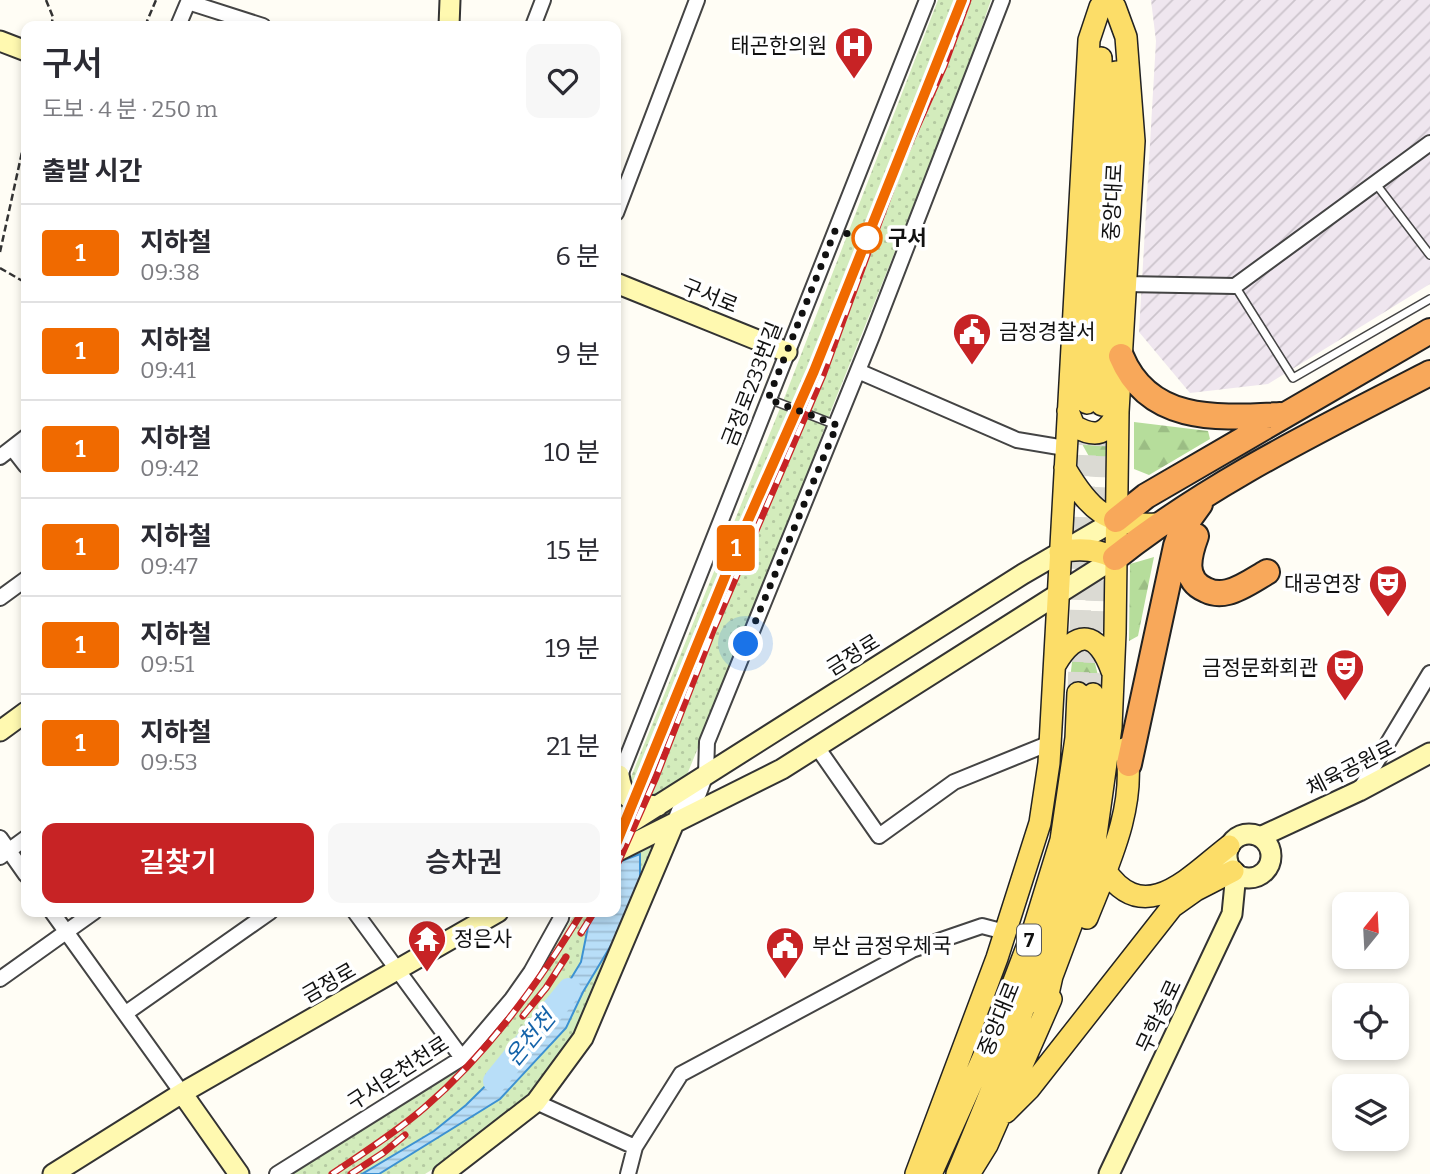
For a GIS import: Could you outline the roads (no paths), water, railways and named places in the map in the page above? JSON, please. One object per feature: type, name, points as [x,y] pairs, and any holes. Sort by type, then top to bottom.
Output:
[{"type":"highway","points":[[1116,520],[1146,496],[1430,331]]},
{"type":"highway","points":[[1121,356],[1126,369],[1141,387],[1160,401],[1183,411],[1213,417],[1285,415]]},
{"type":"highway","points":[[1366,407],[1430,366]]},
{"type":"highway","points":[[1115,558],[1157,524],[1227,481],[1430,373]]},
{"type":"highway","points":[[1366,407],[1430,382]]},
{"type":"highway","points":[[1227,481],[1217,492],[1203,519],[1190,556],[1191,576],[1203,588],[1221,593],[1231,592],[1268,572]]},
{"type":"highway","points":[[1129,764],[1179,537],[1187,520],[1200,504],[1227,481]]},
{"type":"main road","points":[[450,0],[450,21]]},
{"type":"main road","points":[[915,1174],[1005,932],[1040,824],[1051,743],[1065,458],[1121,356],[1134,141],[1126,37],[1108,4]]},
{"type":"main road","points":[[1044,1012],[1052,976],[1079,904],[1096,842],[1111,727],[1116,520],[1094,408],[1089,40],[1108,4]]},
{"type":"main road","name":"중앙대로","points":[[1094,408],[1116,132],[1108,4]]},
{"type":"main road","points":[[0,41],[21,49]]},
{"type":"main road","name":"구서로","points":[[621,285],[787,352]]},
{"type":"main road","points":[[1065,458],[1092,507],[1103,515],[1130,524],[1157,524]]},
{"type":"main road","name":"금정로","points":[[621,829],[1060,552],[1116,520]]},
{"type":"main road","points":[[1060,552],[1082,549],[1115,558]]},
{"type":"main road","points":[[621,850],[782,769],[1115,558]]},
{"type":"main road","points":[[969,1174],[987,1145],[1044,1012],[1066,972],[1123,816],[1129,764],[1113,673],[1101,646],[1089,639],[1080,638],[1072,642],[1055,665]]},
{"type":"main road","name":"중앙대로","points":[[931,1174],[995,1031],[1032,934],[1057,852],[1086,693],[1092,738],[1076,840],[1050,935],[957,1174]]},
{"type":"main road","points":[[0,731],[21,716]]},
{"type":"main road","name":"체육공원로","points":[[1265,844],[1292,822],[1359,791],[1430,753]]},
{"type":"main road","points":[[621,787],[630,800],[658,806]]},
{"type":"main road","points":[[443,1174],[536,1102],[583,1038],[671,825]]},
{"type":"main road","points":[[1105,870],[1126,893],[1141,897],[1155,896],[1172,890],[1243,834],[1265,844],[1268,867],[1257,876],[1232,914]]},
{"type":"main road","points":[[1229,846],[1227,859],[1234,872],[1247,878],[1257,876]]},
{"type":"main road","points":[[997,1121],[1029,1089],[1172,907],[1196,890],[1234,872]]},
{"type":"main road","name":"무학송로","points":[[1109,1174],[1232,914],[1234,872]]},
{"type":"main road","name":"금정로","points":[[53,1174],[182,1093],[489,917]]},
{"type":"main road","points":[[182,1093],[239,1174]]},
{"type":"main road","points":[[985,1174],[987,1145]]},
{"type":"street","points":[[535,21],[543,0]]},
{"type":"street","points":[[621,200],[697,0]]},
{"type":"street","name":"금정로233번길","points":[[621,773],[773,401],[787,352],[927,0]]},
{"type":"street","points":[[671,825],[681,806],[699,793],[706,774],[707,742],[837,425],[1002,0]]},
{"type":"street","points":[[180,21],[188,1],[248,21]]},
{"type":"street","points":[[1125,284],[1235,286],[1430,143]]},
{"type":"street","points":[[858,371],[1065,458]]},
{"type":"street","points":[[21,441],[6,453],[21,463]]},
{"type":"street","points":[[0,598],[21,583]]},
{"type":"street","points":[[1359,791],[1430,673]]},
{"type":"street","points":[[817,747],[879,836],[954,782],[1051,743]]},
{"type":"street","points":[[21,840],[3,849],[21,869]]},
{"type":"street","points":[[56,917],[182,1093]]},
{"type":"street","points":[[0,979],[87,917]]},
{"type":"street","points":[[126,1013],[263,917]]},
{"type":"street","points":[[359,917],[463,1058]]},
{"type":"street","name":"구서온천천로","points":[[277,1174],[463,1058],[531,972],[561,917]]},
{"type":"street","points":[[628,1174],[635,1147],[681,1074],[912,950],[982,926],[1005,932]]},
{"type":"street","points":[[536,1102],[635,1147]]},
{"type":"lane","points":[[1376,184],[1430,255]]},
{"type":"lane","points":[[1235,286],[1293,378],[1430,299]]},
{"type":"lane","points":[[773,401],[837,425]]},
{"type":"water","name":"온천천","points":[[640,854],[640,878],[616,937],[583,992],[566,1028],[500,1099],[379,1174],[362,1174],[434,1131],[466,1105],[536,1036],[581,962],[590,917],[621,917],[621,861]]},
{"type":"waterway","name":"온천천","points":[[495,1081],[569,990]]},
{"type":"tunnel","points":[[1078,693],[1087,403]]},
{"type":"tunnel","points":[[1093,694],[1102,405]]},
{"type":"railway","points":[[621,856],[656,777],[714,628],[823,375],[900,165],[944,66],[968,0]]},
{"type":"railway","points":[[721,586],[786,435]]},
{"type":"railway","points":[[631,810],[666,722]]},
{"type":"railway","points":[[332,1174],[413,1117],[447,1087],[491,1041],[530,991],[579,917]]},
{"type":"railway","points":[[581,933],[591,917]]},
{"type":"railway","points":[[523,1016],[566,957]]},
{"type":"railway","points":[[351,1174],[405,1135]]},
{"type":"metro line","name":"1","points":[[621,832],[746,525],[814,371],[962,0]]},
{"type":"place","name":"태곤한의원","points":[[854,80]]},
{"type":"place","name":"구서","points":[[867,238]]},
{"type":"place","name":"금정경찰서","points":[[972,366]]},
{"type":"place","name":"대공연장","points":[[1388,618]]},
{"type":"place","name":"금정문화회관","points":[[1345,702]]},
{"type":"place","name":"정은사","points":[[427,973]]},
{"type":"place","name":"부산 금정우체국","points":[[785,980]]}]
